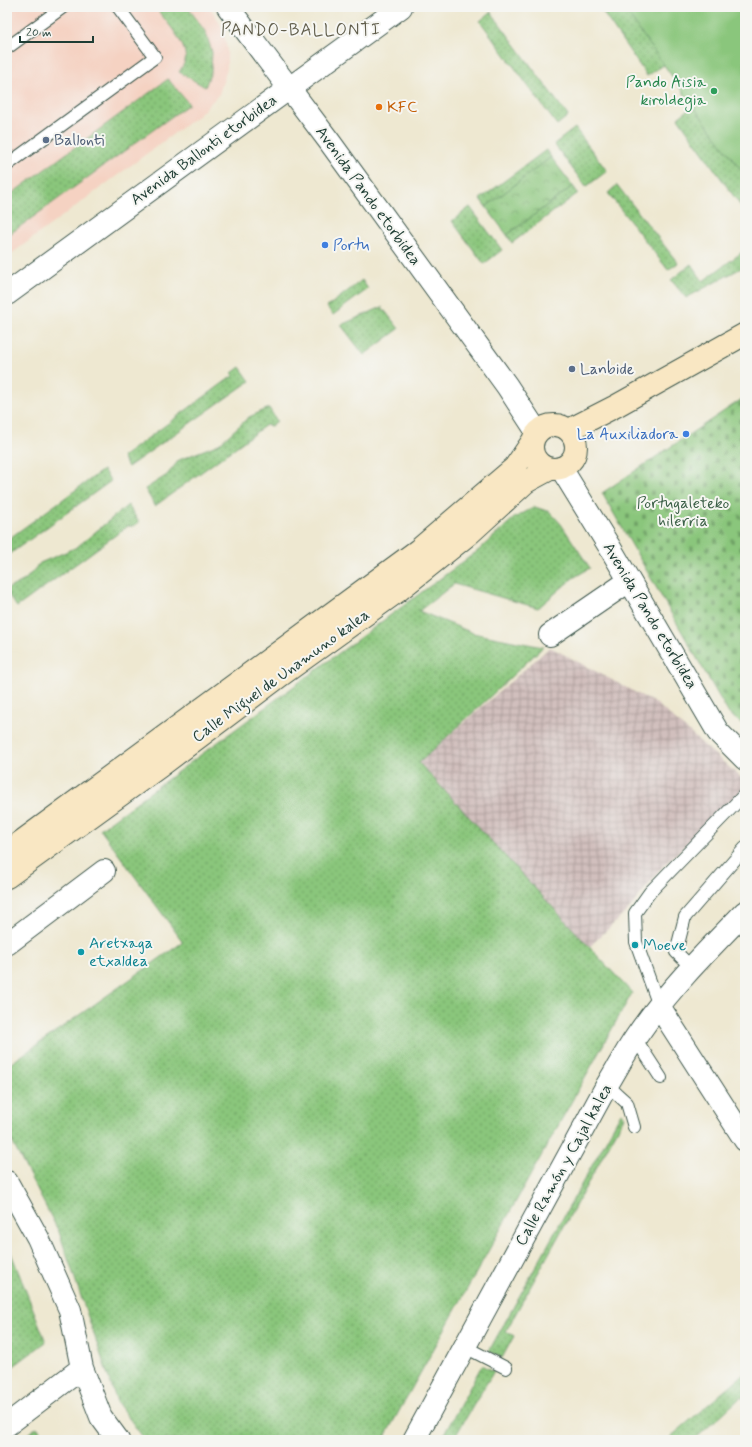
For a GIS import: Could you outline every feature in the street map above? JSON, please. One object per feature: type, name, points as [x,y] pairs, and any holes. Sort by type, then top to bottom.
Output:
[{"type":"street","name":"Avenida Pando etorbidea","points":[[228,7],[507,386],[539,433]]},
{"type":"street","name":"Avenida Ballonti etorbidea","points":[[7,294],[401,7]]},
{"type":"street","points":[[555,468],[539,464],[533,454],[539,433],[559,425],[572,435],[616,406],[745,334]]},
{"type":"street","name":"Calle Miguel de Unamuno kalea","points":[[7,852],[418,550],[515,467],[539,433]]},
{"type":"street","name":"Calle Miguel de Unamuno kalea","points":[[7,877],[398,591],[469,534],[526,482],[570,462],[576,451],[572,435]]},
{"type":"street","name":"Avenida Pando etorbidea","points":[[555,468],[630,581],[718,732],[745,758]]},
{"type":"street","points":[[550,635],[630,581]]},
{"type":"street","points":[[7,944],[104,871]]},
{"type":"street","name":"Calle Ramón y Cajal kalea","points":[[414,1440],[607,1085],[635,1038],[691,967],[745,912]]},
{"type":"street","points":[[659,1006],[745,1140]]},
{"type":"street","points":[[7,1182],[38,1238],[70,1310],[82,1368],[101,1417],[118,1440]]},
{"type":"street","points":[[7,1425],[82,1368]]},
{"type":"lane","points":[[9,47],[63,7]]},
{"type":"lane","points":[[7,165],[155,57],[118,7]]},
{"type":"lane","points":[[659,1006],[636,942],[635,913],[650,892],[745,794]]},
{"type":"lane","points":[[691,967],[676,952],[685,917],[745,848]]},
{"type":"lane","points":[[635,1038],[661,1078]]},
{"type":"lane","points":[[607,1085],[627,1103],[634,1127]]},
{"type":"lane","points":[[465,1347],[506,1368]]},
{"type":"shaded area","points":[[7,7],[210,7],[223,29],[227,49],[227,69],[219,94],[199,115],[7,257]]},
{"type":"shaded area","points":[[550,647],[657,704],[745,781],[745,789],[663,866],[629,909],[587,949],[419,762]]},
{"type":"green space","points":[[155,7],[188,7],[206,33],[212,52],[211,72],[205,87],[179,72],[185,61],[183,48],[175,32]]},
{"type":"green space","points":[[599,7],[650,7],[673,76],[664,65],[647,76]]},
{"type":"green space","name":"Pando Aisia kiroldegia","points":[[623,7],[745,7],[745,175],[693,106]]},
{"type":"green space","points":[[491,12],[568,116],[557,125],[480,21]]},
{"type":"green space","points":[[168,79],[189,104],[7,236],[7,197]]},
{"type":"green space","points":[[693,106],[745,166],[745,212],[678,118]]},
{"type":"green space","points":[[575,128],[607,171],[586,187],[554,144]]},
{"type":"green space","points":[[546,150],[551,157],[486,207],[480,199]]},
{"type":"green space","points":[[551,157],[573,186],[507,235],[486,207]]},
{"type":"green space","points":[[617,185],[678,263],[668,270],[608,193]]},
{"type":"green space","points":[[573,186],[578,193],[512,243],[507,235]]},
{"type":"green space","points":[[470,207],[502,250],[484,264],[452,221]]},
{"type":"green space","points":[[745,250],[745,266],[686,298],[671,280],[691,264],[703,281]]},
{"type":"green space","points":[[362,280],[368,289],[333,315],[327,307]]},
{"type":"green space","points":[[382,307],[399,329],[364,355],[341,325]]},
{"type":"green space","points":[[240,367],[250,381],[128,467],[122,457],[234,375],[232,373]]},
{"type":"green space","name":"Portugaleteko hilerria","points":[[745,397],[745,726],[729,714],[602,493]]},
{"type":"green space","points":[[269,408],[277,421],[271,426],[266,425],[155,506],[145,489],[167,475],[179,460],[219,444],[249,417]]},
{"type":"green space","points":[[103,470],[111,481],[7,556],[7,540]]},
{"type":"green space","points":[[128,505],[139,522],[134,526],[128,526],[17,607],[7,593],[7,589],[25,580],[40,563],[77,547]]},
{"type":"green space","points":[[535,507],[550,512],[561,524],[590,568],[573,578],[538,608],[454,584],[419,611],[473,633],[543,647],[419,763],[632,993],[383,1440],[145,1440],[117,1402],[59,1232],[7,1132],[7,1066],[183,942],[100,829],[479,550],[514,518]]},
{"type":"green space","points":[[621,1113],[625,1116],[506,1331],[514,1336],[502,1358],[489,1351]]},
{"type":"green space","points":[[7,1245],[46,1342],[7,1371]]},
{"type":"green space","points":[[482,1365],[494,1371],[453,1440],[441,1440]]},
{"type":"green space","points":[[745,1373],[745,1401],[741,1397],[694,1440],[667,1440]]},
{"type":"green space","points":[[37,1427],[47,1440],[19,1440]]},
{"type":"place","name":"Pando Aisia kiroldegia","points":[[714,91]]},
{"type":"place","name":"KFC","points":[[379,107]]},
{"type":"place","name":"Ballonti","points":[[46,140]]},
{"type":"place","name":"Portu","points":[[325,245]]},
{"type":"place","name":"Lanbide","points":[[572,369]]},
{"type":"place","name":"La Auxiliadora","points":[[686,434]]},
{"type":"place","name":"Moeve","points":[[635,945]]},
{"type":"place","name":"Aretxaga etxaldea","points":[[81,952]]},
{"type":"district","name":"PANDO-BALLONTI","points":[[301,30]]}]
